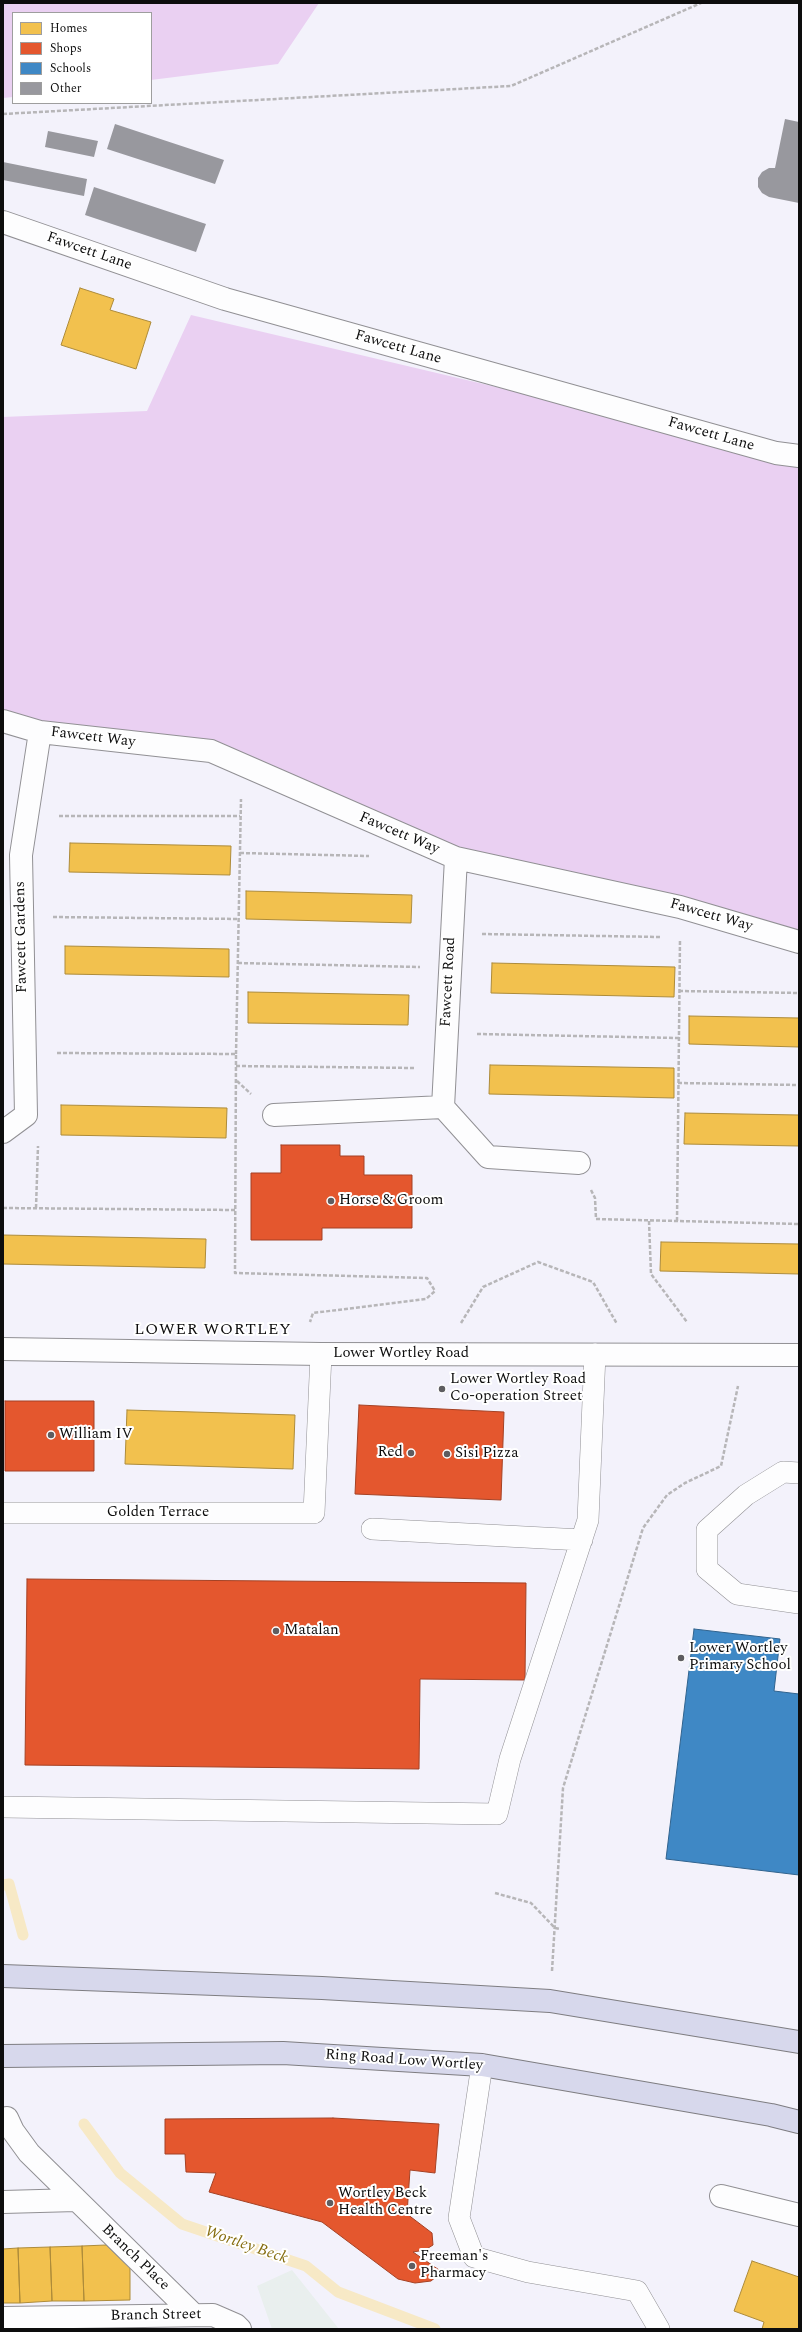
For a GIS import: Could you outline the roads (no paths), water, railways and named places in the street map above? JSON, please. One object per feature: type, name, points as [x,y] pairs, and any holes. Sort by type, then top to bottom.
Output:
[{"type":"highway","points":[[3,1976],[322,1988],[550,2001],[799,2042]]},
{"type":"highway","name":"Ring Road Low Wortley","points":[[3,2056],[283,2053],[482,2065],[771,2115],[799,2122]]},
{"type":"street","name":"Fawcett Lane","points":[[3,222],[224,299],[776,454],[799,456]]},
{"type":"street","name":"Fawcett Way","points":[[3,721],[40,732],[211,751],[456,858],[680,907],[799,942]]},
{"type":"street","name":"Fawcett Gardens","points":[[3,1132],[26,1115],[21,855],[40,732]]},
{"type":"street","name":"Fawcett Road","points":[[443,1107],[456,858]]},
{"type":"street","points":[[274,1116],[443,1107],[488,1157],[578,1163]]},
{"type":"street","name":"Lower Wortley Road","points":[[3,1349],[442,1354],[799,1355]]},
{"type":"street","name":"Branch Place","points":[[7,2118],[13,2131],[29,2153],[76,2200],[203,2315]]},
{"type":"street","points":[[721,2196],[799,2215]]},
{"type":"street","points":[[3,2202],[76,2200]]},
{"type":"street","points":[[203,2315],[236,2325],[240,2329]]},
{"type":"street","name":"Branch Street","points":[[3,2318],[36,2323],[153,2323],[203,2315]]},
{"type":"lane","name":"Golden Terrace","points":[[3,1513],[314,1513],[311,1353]]},
{"type":"lane","points":[[3,1807],[497,1814],[510,1759],[588,1520],[595,1354]]},
{"type":"lane","points":[[799,1473],[783,1472],[746,1495],[707,1530],[708,1569],[737,1594],[799,1604]]},
{"type":"lane","points":[[372,1529],[582,1540]]},
{"type":"lane","points":[[482,2065],[459,2218],[474,2257],[528,2272],[637,2291],[659,2329]]},
{"type":"waterway","name":"Wortley Beck","points":[[3,1885],[9,1884],[23,1935]]},
{"type":"waterway","name":"Wortley Beck","points":[[84,2124],[120,2173],[182,2224],[306,2266],[338,2292],[435,2329]]},
{"type":"place","name":"Horse & Groom","points":[[331,1201]]},
{"type":"place","name":"Lower Wortley Road Co-operation Street","points":[[442,1389]]},
{"type":"place","name":"William IV","points":[[51,1435]]},
{"type":"place","name":"Red","points":[[411,1453]]},
{"type":"place","name":"Sisi Pizza","points":[[447,1454]]},
{"type":"place","name":"Matalan","points":[[276,1631]]},
{"type":"place","name":"Lower Wortley Primary School","points":[[681,1658]]},
{"type":"place","name":"Wortley Beck Health Centre","points":[[330,2203]]},
{"type":"place","name":"Freeman's Pharmacy","points":[[412,2266]]},
{"type":"district","name":"LOWER WORTLEY","points":[[213,1331]]}]
